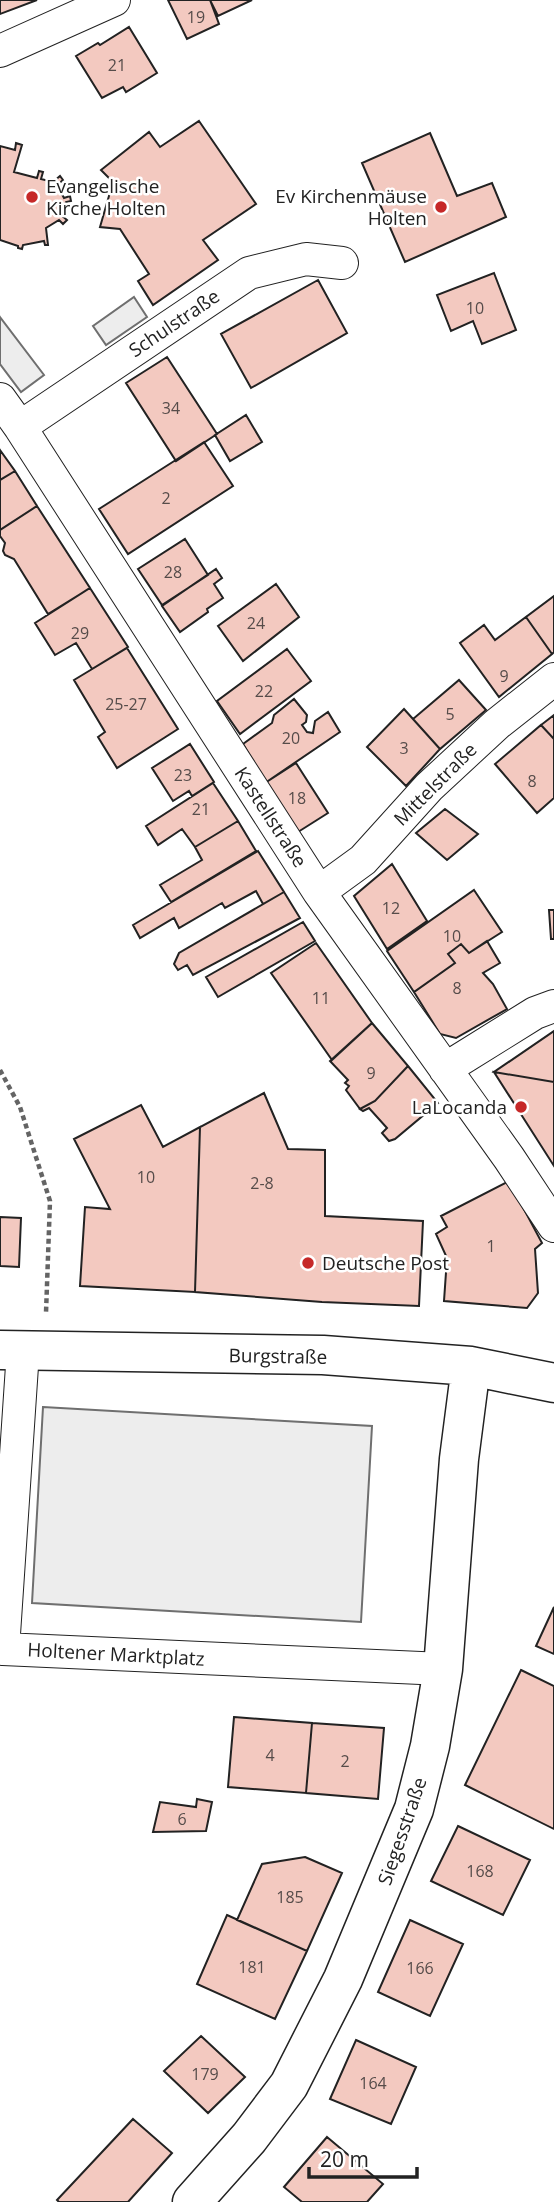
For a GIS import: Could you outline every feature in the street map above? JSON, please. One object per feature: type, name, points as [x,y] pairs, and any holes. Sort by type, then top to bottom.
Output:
[{"type":"main road","name":"Burgstraße","points":[[22,1351],[323,1355],[471,1366],[554,1383]]},
{"type":"main road","name":"Siegesstraße","points":[[192,2202],[249,2138],[289,2085],[338,1990],[414,1809],[430,1746],[443,1669],[459,1459],[471,1366]]},
{"type":"street","points":[[0,51],[114,0]]},
{"type":"street","name":"Schulstraße","points":[[20,427],[248,273],[306,258],[342,263]]},
{"type":"street","name":"Kastellstraße","points":[[0,399],[319,892],[509,1158],[554,1226]]},
{"type":"street","name":"Mittelstraße","points":[[319,892],[363,860],[429,787],[497,724],[554,679]]},
{"type":"street","points":[[445,1069],[536,1013],[554,1006]]},
{"type":"street","name":"Holtener Marktplatz","points":[[22,1351],[3,1649],[443,1669]]},
{"type":"path","points":[[0,1070],[20,1107],[50,1201],[22,1351]]},
{"type":"shaded area","points":[[134,297],[147,317],[106,345],[93,326]]},
{"type":"shaded area","points":[[0,317],[44,375],[21,392],[0,364]]},
{"type":"shaded area","points":[[43,1407],[372,1426],[361,1622],[32,1603]]},
{"type":"building","points":[[0,0],[37,0],[0,14]]},
{"type":"building","points":[[168,0],[210,0],[219,24],[187,39]]},
{"type":"building","points":[[210,0],[252,0],[218,16]]},
{"type":"building","points":[[129,27],[157,73],[126,92],[123,87],[102,98],[76,56]]},
{"type":"building","points":[[199,121],[256,204],[203,240],[218,260],[153,305],[138,281],[149,274],[120,229],[100,227],[113,182],[101,170],[149,132],[160,147]]},
{"type":"building","name":"Ev Kirchenmäuse Holten","points":[[430,133],[457,196],[492,183],[506,217],[405,262],[362,163]]},
{"type":"building","name":"Evangelische Kirche Holten","points":[[16,143],[22,145],[14,172],[37,178],[39,171],[43,172],[41,179],[53,182],[60,176],[63,180],[57,185],[64,198],[70,196],[71,201],[66,202],[61,215],[67,220],[63,224],[59,220],[46,228],[48,245],[45,245],[44,241],[23,245],[22,249],[0,240],[0,146],[15,150]]},
{"type":"building","points":[[494,273],[516,330],[482,344],[473,321],[451,331],[437,295]]},
{"type":"building","points":[[318,280],[347,333],[251,388],[221,334]]},
{"type":"building","points":[[167,357],[217,434],[176,461],[126,383]]},
{"type":"building","points":[[246,415],[262,442],[230,461],[215,435]]},
{"type":"building","points":[[204,442],[233,486],[128,554],[99,509]]},
{"type":"building","points":[[0,450],[15,471],[0,480]]},
{"type":"building","points":[[15,471],[37,506],[0,530],[0,480]]},
{"type":"building","points":[[37,506],[90,588],[48,614],[14,559],[5,555],[5,543],[0,536],[0,530]]},
{"type":"building","points":[[185,539],[208,575],[162,605],[138,569]]},
{"type":"building","points":[[216,569],[222,578],[214,584],[223,598],[180,632],[162,606]]},
{"type":"building","points":[[276,584],[299,617],[243,661],[218,626]]},
{"type":"building","points":[[90,588],[128,647],[92,669],[76,643],[55,655],[35,623]]},
{"type":"building","points":[[554,596],[554,652],[552,654],[526,617]]},
{"type":"building","points":[[526,617],[552,654],[499,697],[460,643],[484,625],[495,640]]},
{"type":"building","points":[[127,648],[178,729],[117,768],[98,737],[105,732],[74,680]]},
{"type":"building","points":[[287,649],[311,681],[240,734],[217,701]]},
{"type":"building","points":[[459,680],[486,710],[440,749],[413,719]]},
{"type":"building","points":[[294,699],[307,715],[306,722],[302,725],[307,732],[313,733],[315,721],[328,712],[340,732],[265,783],[243,744],[272,723],[274,715]]},
{"type":"building","points":[[404,709],[440,749],[406,786],[367,747]]},
{"type":"building","points":[[554,715],[554,739],[541,725]]},
{"type":"building","points":[[541,725],[554,739],[554,798],[537,813],[495,764]]},
{"type":"building","points":[[190,744],[214,782],[192,796],[189,791],[173,801],[152,768]]},
{"type":"building","points":[[296,763],[328,813],[298,832],[265,783]]},
{"type":"building","points":[[213,783],[238,821],[195,847],[182,829],[158,845],[146,826]]},
{"type":"building","points":[[445,809],[478,834],[447,860],[416,833]]},
{"type":"building","points":[[238,821],[256,851],[171,902],[160,885],[202,860],[195,847]]},
{"type":"building","points":[[258,851],[284,892],[263,904],[256,891],[225,908],[222,903],[179,928],[174,918],[140,938],[133,925]]},
{"type":"building","points":[[392,864],[427,921],[387,949],[354,896]]},
{"type":"building","points":[[474,890],[502,932],[469,953],[461,944],[448,954],[455,963],[414,992],[387,951]]},
{"type":"building","points":[[284,892],[300,918],[193,975],[187,965],[178,970],[174,964],[179,953]]},
{"type":"building","points":[[549,910],[554,910],[554,939],[551,939]]},
{"type":"building","points":[[303,922],[315,941],[218,997],[206,977]]},
{"type":"building","points":[[487,941],[500,963],[483,973],[493,984],[507,1009],[456,1038],[440,1034],[414,992],[455,963],[448,954],[461,944],[469,953]]},
{"type":"building","points":[[316,943],[372,1023],[332,1060],[271,973]]},
{"type":"building","points":[[372,1023],[408,1066],[375,1101],[360,1109],[346,1090],[349,1086],[345,1083],[348,1080],[330,1061]]},
{"type":"building","points":[[554,1031],[554,1082],[494,1072]]},
{"type":"building","points":[[408,1066],[438,1103],[389,1141],[382,1133],[387,1128],[369,1108],[363,1111],[360,1109],[375,1101]]},
{"type":"building","points":[[494,1072],[554,1082],[554,1166]]},
{"type":"building","points":[[264,1093],[288,1149],[325,1150],[325,1216],[423,1221],[419,1306],[195,1292],[200,1127]]},
{"type":"building","points":[[141,1105],[163,1147],[200,1127],[195,1292],[80,1286],[85,1207],[110,1209],[74,1139]]},
{"type":"building","points":[[509,1181],[542,1243],[535,1249],[538,1293],[527,1308],[444,1301],[447,1258],[436,1234],[447,1227],[441,1216]]},
{"type":"building","points":[[0,1217],[21,1218],[19,1267],[0,1266]]},
{"type":"building","points":[[554,1607],[554,1654],[536,1646]]},
{"type":"building","points":[[521,1670],[554,1686],[554,1829],[465,1785]]},
{"type":"building","points":[[234,1717],[312,1723],[306,1793],[228,1787]]},
{"type":"building","points":[[312,1723],[384,1728],[378,1799],[306,1793]]},
{"type":"building","points":[[197,1799],[212,1802],[206,1831],[153,1832],[160,1802],[196,1807]]},
{"type":"building","points":[[458,1826],[530,1860],[503,1915],[431,1881]]},
{"type":"building","points":[[305,1857],[342,1873],[307,1951],[237,1920],[262,1864]]},
{"type":"building","points":[[227,1915],[307,1951],[275,2019],[197,1984]]},
{"type":"building","points":[[410,1920],[463,1944],[430,2016],[378,1992]]},
{"type":"building","points":[[201,2036],[245,2077],[208,2113],[164,2071]]},
{"type":"building","points":[[356,2040],[416,2067],[391,2124],[330,2099]]},
{"type":"building","points":[[133,2119],[172,2153],[128,2202],[59,2202],[57,2200]]},
{"type":"building","points":[[327,2137],[383,2184],[367,2202],[302,2202],[284,2187]]},
{"type":"place","name":"Evangelische Kirche Holten","points":[[32,197]]},
{"type":"place","name":"Ev Kirchenmäuse Holten","points":[[441,207]]},
{"type":"place","name":"LaLocanda","points":[[521,1107]]},
{"type":"place","name":"Deutsche Post","points":[[308,1263]]}]
